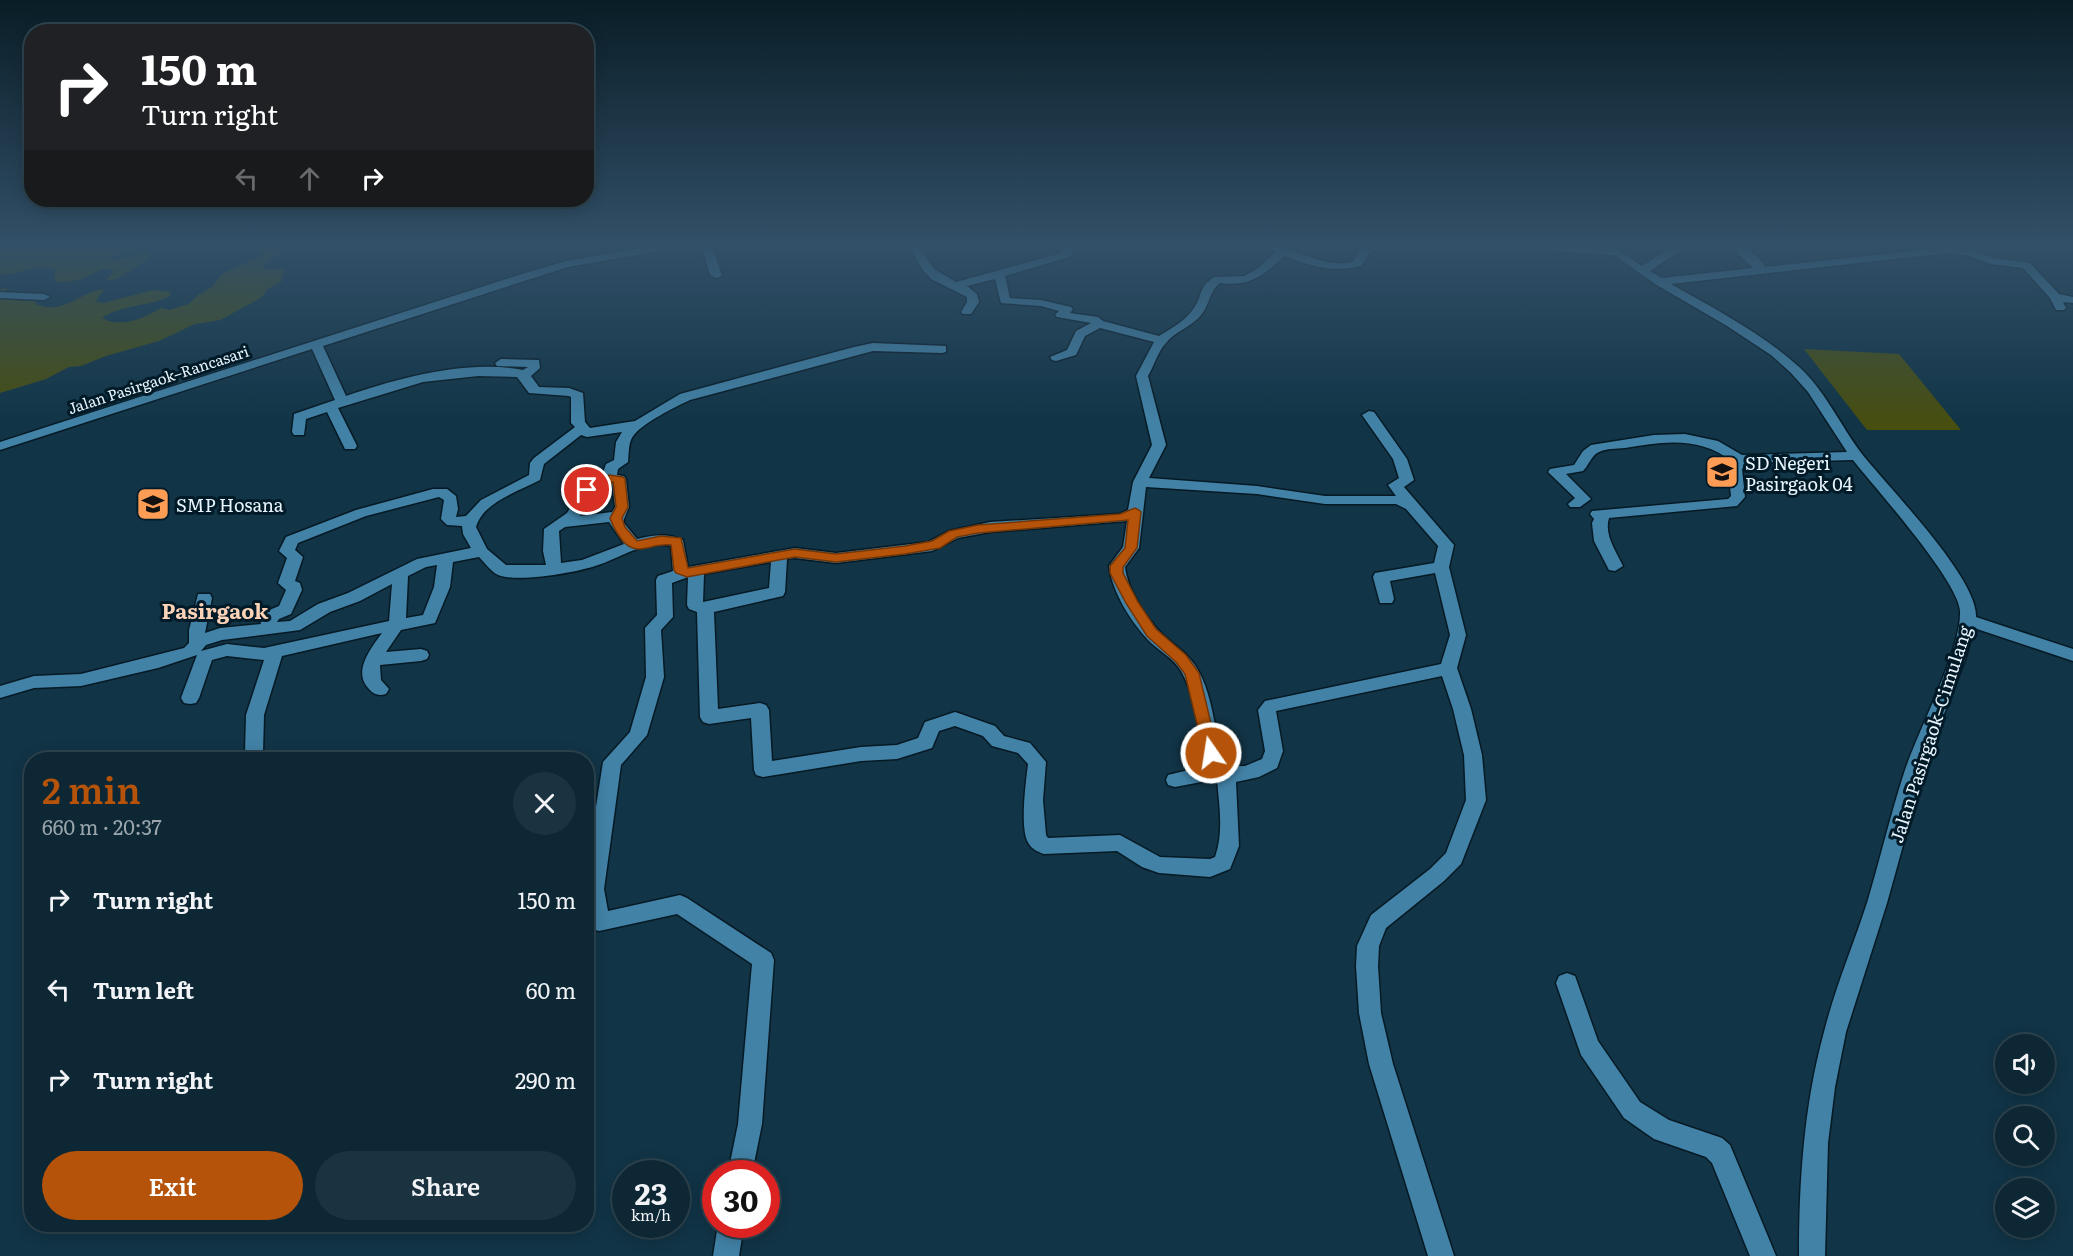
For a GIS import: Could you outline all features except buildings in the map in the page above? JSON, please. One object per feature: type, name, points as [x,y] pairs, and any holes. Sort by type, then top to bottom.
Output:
[{"type":"street","name":"Jalan Pasirgaok–Rancasari","points":[[0,446],[438,305]]},
{"type":"street","points":[[967,312],[971,305]]},
{"type":"street","points":[[1048,305],[1067,309],[1061,315],[1094,320],[1099,324],[1161,340]]},
{"type":"street","points":[[705,609],[710,717],[760,710],[763,770],[861,754],[897,752],[926,743],[932,727],[955,719],[989,730],[998,741],[1024,748],[1037,762],[1033,801],[1034,825],[1036,839],[1044,846],[1120,843],[1159,865],[1210,868],[1223,863],[1230,846],[1222,772],[1214,766],[1192,673],[1181,658],[1152,632],[1132,603],[1117,573],[1117,566],[1131,548],[1140,482],[1159,445],[1142,376],[1161,340],[1181,327],[1203,305]]},
{"type":"street","name":"Jalan Pasirgaok–Cimulang","points":[[1696,305],[1782,358],[1806,382],[1857,456],[1955,583],[1967,603],[1968,620],[1920,752],[1877,904],[1835,1032],[1819,1116],[1811,1210],[1812,1256]]},
{"type":"street","points":[[1056,357],[1072,352],[1080,334],[1099,324]]},
{"type":"street","points":[[316,344],[350,446]]},
{"type":"street","points":[[609,478],[611,467],[621,462],[625,435],[664,407],[695,393],[846,352],[873,347],[942,349]]},
{"type":"street","points":[[299,432],[299,417],[377,390],[419,379],[443,378],[478,372],[510,372],[524,375],[534,390],[547,393],[564,391],[575,393],[578,396],[578,423],[587,433],[637,425]]},
{"type":"street","points":[[1369,415],[1400,459],[1407,480],[1395,485],[1446,543],[1441,567],[1458,635],[1448,668],[1462,709],[1473,755],[1476,800],[1454,858],[1437,875],[1381,918],[1368,946],[1367,978],[1370,1013],[1381,1064],[1441,1256]]},
{"type":"street","points":[[582,429],[553,452],[539,459],[535,477],[491,500],[472,520],[470,533],[482,552],[501,570],[554,568],[592,562],[634,546],[661,540],[676,541],[680,570],[690,572]]},
{"type":"street","points":[[1575,504],[1584,499],[1555,472],[1578,468],[1591,450],[1641,439],[1694,437],[1722,448],[1740,460],[1857,456]]},
{"type":"street","points":[[1615,566],[1602,542],[1599,523],[1602,519],[1597,514],[1734,502],[1737,499],[1738,490],[1735,469],[1740,460]]},
{"type":"street","points":[[554,568],[550,533],[553,527],[573,516],[587,490],[609,478],[619,479],[622,507],[616,525],[634,546]]},
{"type":"street","points":[[1140,482],[1257,490],[1316,500],[1398,500],[1414,509]]},
{"type":"street","points":[[272,628],[268,620],[285,610],[294,590],[286,583],[296,557],[287,551],[291,540],[360,513],[442,492],[451,499],[452,509],[448,519],[452,522],[472,520]]},
{"type":"street","points":[[743,1160],[750,1124],[763,960],[680,904],[599,922],[594,889],[612,762],[638,735],[655,677],[653,627],[665,617],[664,580],[690,572],[799,553],[836,558],[932,546],[954,534],[990,527],[1122,518],[1135,512]]},
{"type":"street","points":[[563,523],[618,516]]},
{"type":"street","points":[[0,692],[34,682],[81,680],[158,662],[190,652],[197,643],[228,632],[291,627],[324,608],[354,597],[423,563],[482,552]]},
{"type":"street","points":[[690,572],[695,605],[705,609],[777,592],[779,556]]},
{"type":"street","points":[[190,698],[205,656],[213,652],[229,649],[248,654],[264,654],[430,618],[442,587],[446,557]]},
{"type":"street","points":[[1386,599],[1382,578],[1441,567]]},
{"type":"street","points":[[380,689],[373,683],[370,674],[374,659],[395,626],[401,572]]},
{"type":"street","points":[[197,643],[197,630],[204,598]]},
{"type":"street","points":[[1968,620],[2073,655]]},
{"type":"street","points":[[254,752],[255,715],[275,651]]},
{"type":"street","points":[[374,659],[422,655]]},
{"type":"street","points":[[1175,780],[1222,772],[1260,769],[1272,760],[1274,746],[1267,712],[1271,706],[1448,668]]},
{"type":"street","points":[[1567,982],[1589,1047],[1628,1105],[1650,1123],[1713,1147],[1725,1160],[1763,1256]]},
{"type":"street","points":[[726,1256],[729,1238]]},
{"type":"green space","points":[[0,305],[54,307],[64,305],[143,305],[117,311],[102,318],[117,322],[132,321],[161,308],[169,310],[187,305],[248,305],[220,320],[195,324],[159,341],[106,356],[81,366],[69,367],[46,379],[0,393]]},
{"type":"green space","points":[[1804,349],[1899,354],[1961,430],[1867,430]]},
{"type":"place","name":"SD Negeri Pasirgaok 04","points":[[1722,472]]},
{"type":"place","name":"SMP Hosana","points":[[153,504]]},
{"type":"district","name":"Pasirgaok","points":[[215,609]]},
{"type":"route","points":[[587,490],[609,478],[619,479],[622,507],[616,518],[616,525],[634,546],[661,540],[676,541],[680,570],[683,572],[795,553],[836,558],[905,550],[935,545],[954,534],[978,529],[1122,518],[1135,512],[1131,548],[1128,555],[1117,566],[1117,573],[1132,603],[1156,638],[1181,658],[1192,673],[1211,753]]}]
